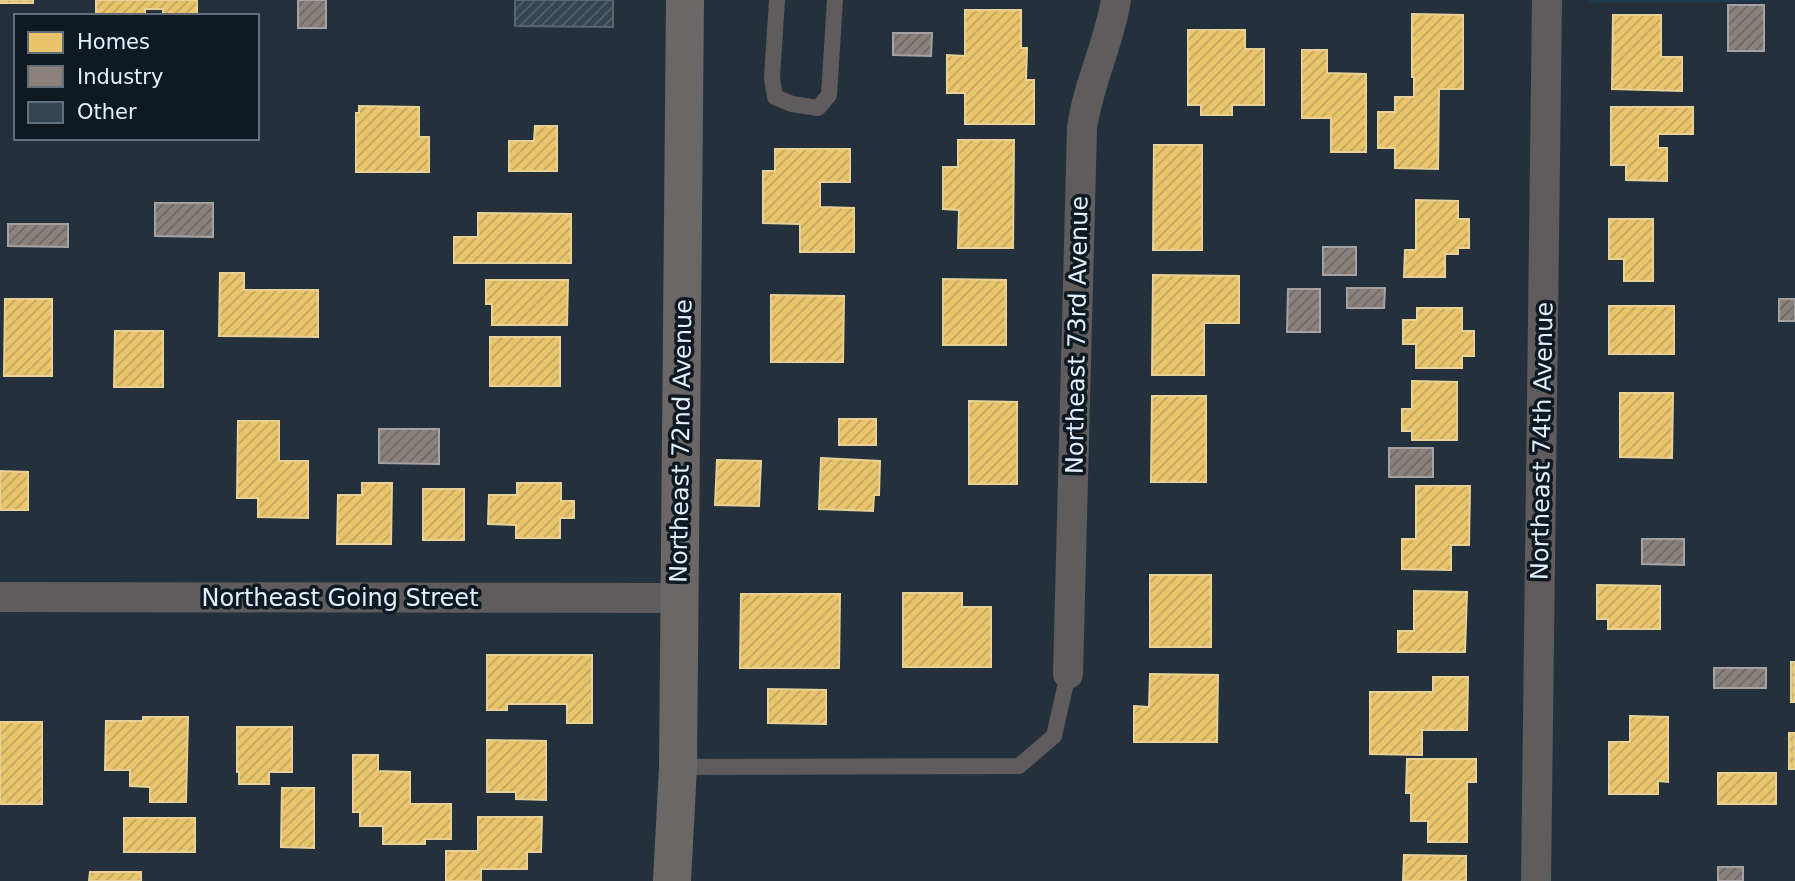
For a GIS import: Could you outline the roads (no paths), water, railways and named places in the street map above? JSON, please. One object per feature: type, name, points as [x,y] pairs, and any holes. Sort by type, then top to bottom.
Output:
[{"type":"street","name":"Northeast 72nd Avenue","points":[[672,881],[678,767],[685,0]]},
{"type":"street","name":"Northeast 73rd Avenue","points":[[1068,674],[1082,128],[1088,96],[1113,19],[1116,0]]},
{"type":"street","name":"Northeast 74th Avenue","points":[[1536,881],[1547,0]]},
{"type":"street","name":"Northeast Going Street","points":[[0,597],[679,598]]},
{"type":"lane","points":[[777,0],[772,78],[775,97],[792,104],[818,108],[829,95],[835,0]]},
{"type":"lane","points":[[678,767],[1019,766],[1054,737],[1068,674]]}]
